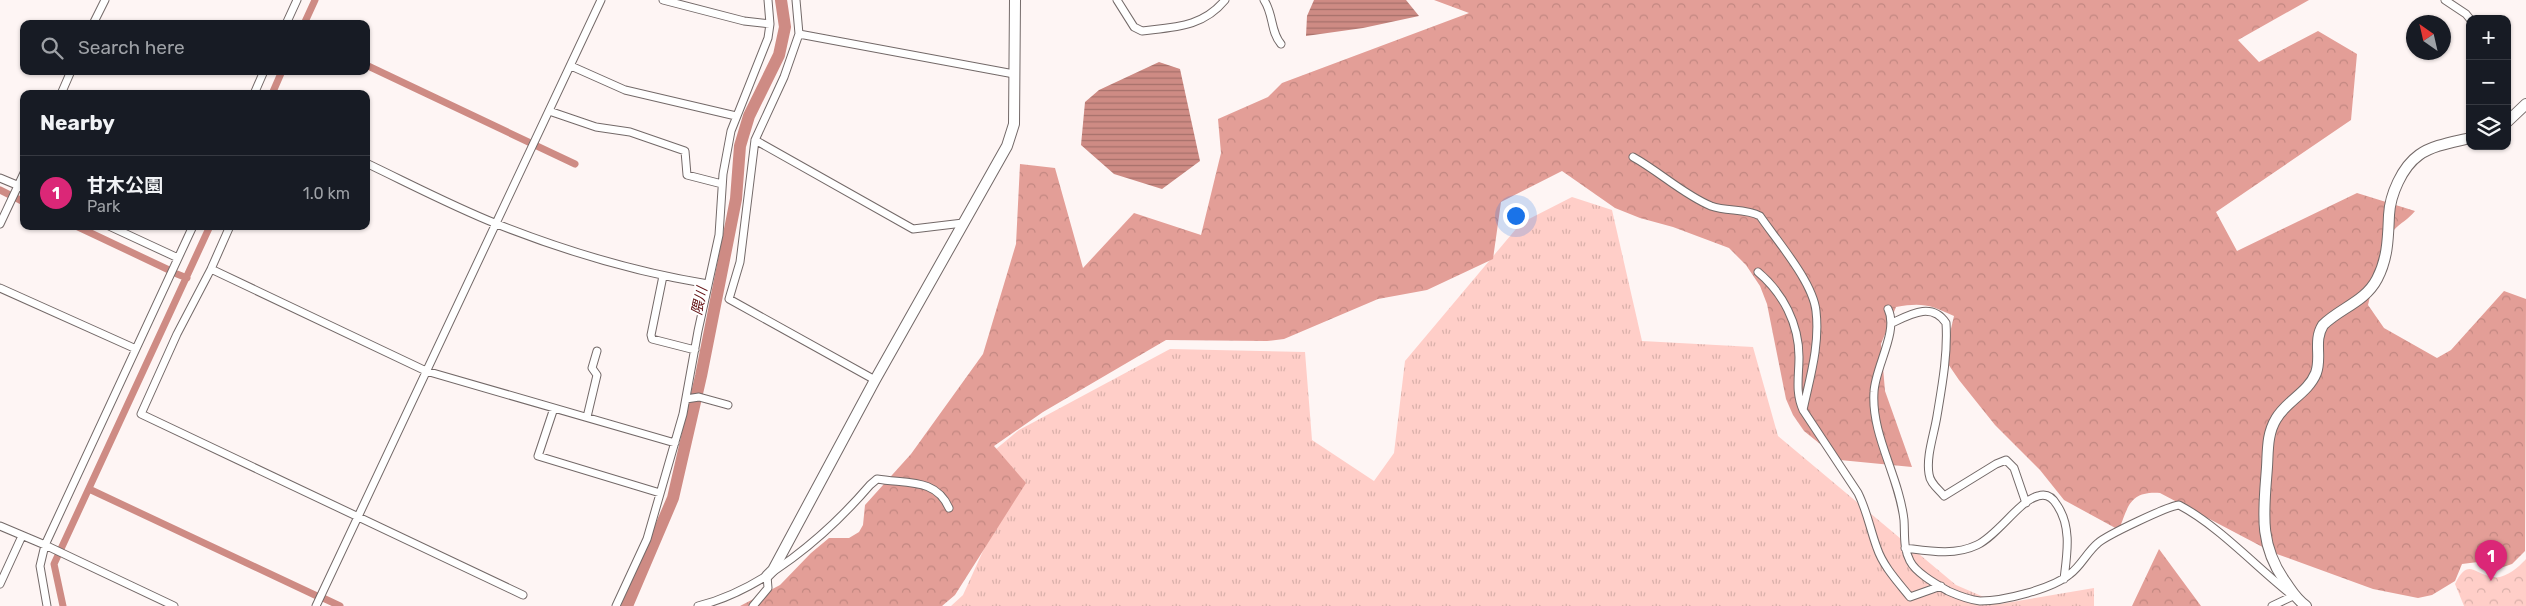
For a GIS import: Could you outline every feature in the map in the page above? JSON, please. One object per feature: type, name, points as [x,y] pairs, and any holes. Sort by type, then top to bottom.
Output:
[{"type":"street","points":[[95,20],[104,0]]},
{"type":"street","points":[[288,20],[297,0]]},
{"type":"street","points":[[316,606],[601,0]]},
{"type":"street","points":[[663,0],[744,21],[770,24]]},
{"type":"street","points":[[616,606],[647,539],[675,443],[686,399],[719,235],[722,184],[731,131],[763,54],[770,24],[768,0]]},
{"type":"street","points":[[796,0],[799,34],[784,77],[755,140],[740,262],[729,299],[875,380]]},
{"type":"street","points":[[754,606],[768,588],[770,573],[875,380],[909,323],[1009,141],[1014,124],[1015,0]]},
{"type":"street","points":[[1117,0],[1134,27],[1142,31],[1200,22],[1218,9],[1225,0]]},
{"type":"street","points":[[1264,0],[1271,11],[1275,37],[1281,44]]},
{"type":"street","points":[[2445,0],[2467,15]]},
{"type":"street","points":[[799,34],[1014,74]]},
{"type":"street","points":[[571,66],[625,90],[736,116]]},
{"type":"street","points":[[63,90],[69,75]]},
{"type":"street","points":[[256,90],[262,75]]},
{"type":"street","points":[[2511,118],[2526,105]]},
{"type":"street","points":[[552,112],[596,127],[630,132],[685,151],[687,175],[722,184]]},
{"type":"street","points":[[2293,596],[2274,566],[2263,523],[2268,442],[2272,425],[2282,410],[2313,378],[2318,365],[2318,332],[2323,325],[2367,294],[2378,278],[2388,251],[2390,203],[2399,183],[2411,164],[2419,155],[2466,139]]},
{"type":"street","points":[[755,140],[913,229],[963,223]]},
{"type":"street","points":[[1633,157],[1663,175],[1690,196],[1713,207],[1760,216],[1802,277],[1816,310],[1816,336],[1814,357],[1802,410]]},
{"type":"street","points":[[370,165],[496,224],[604,262],[708,284]]},
{"type":"street","points":[[0,178],[20,187]]},
{"type":"street","points":[[0,224],[20,189]]},
{"type":"street","points":[[118,230],[178,258]]},
{"type":"street","points":[[47,606],[40,566],[46,545],[191,230]]},
{"type":"street","points":[[228,230],[211,269],[177,334],[141,414],[523,595]]},
{"type":"street","points":[[211,269],[426,370],[675,443]]},
{"type":"street","points":[[1758,272],[1774,288],[1791,314],[1796,327],[1799,355],[1798,398],[1802,410],[1858,492],[1865,506],[1878,551],[1896,579],[1910,596],[1941,586]]},
{"type":"street","points":[[663,276],[650,335],[652,339],[695,350]]},
{"type":"street","points":[[0,288],[136,349]]},
{"type":"street","points":[[1888,309],[1892,323],[1879,364],[1874,400],[1879,433],[1899,490],[1905,548],[1915,569],[1941,586],[1974,600],[1992,600],[2044,587],[2064,579],[2072,574],[2098,543],[2158,511],[2179,505],[2240,550],[2306,606]]},
{"type":"street","points":[[1892,323],[1926,310],[1936,312],[1946,324],[1947,339],[1940,401],[1930,456],[1929,475],[1934,486],[1944,496],[1996,464],[2006,460],[2014,468],[2026,503]]},
{"type":"street","points":[[587,417],[597,375],[592,368],[597,351]]},
{"type":"street","points":[[686,399],[699,397],[728,405]]},
{"type":"street","points":[[554,408],[538,456],[660,493]]},
{"type":"street","points":[[698,606],[753,584],[770,573],[824,534],[870,485],[878,479],[928,485],[938,490],[949,508]]},
{"type":"street","points":[[1905,548],[1949,552],[1976,546],[1995,534],[2026,503],[2038,496],[2045,495],[2055,501],[2062,512],[2068,548],[2064,579]]},
{"type":"street","points":[[0,526],[46,545],[174,606]]},
{"type":"street","points":[[0,584],[22,536]]},
{"type":"street","points":[[2272,606],[2293,596]]},
{"type":"green space","points":[[1434,0],[2309,0],[2238,40],[2259,62],[2318,31],[2357,54],[2351,120],[2216,212],[2237,251],[2357,193],[2415,211],[2394,230],[2384,246],[2377,266],[2368,305],[2384,328],[2437,358],[2451,350],[2504,291],[2526,299],[2525,551],[2512,564],[2494,570],[2478,562],[2462,564],[2455,581],[2432,595],[2418,598],[2373,589],[2274,553],[2160,493],[2150,493],[2136,498],[2128,507],[2119,530],[2064,500],[2040,470],[1995,425],[1944,358],[1954,316],[1939,309],[1920,305],[1896,307],[1881,344],[1885,391],[1912,467],[1840,460],[1804,431],[1793,415],[1786,399],[1767,304],[1760,286],[1746,265],[1729,248],[1615,208],[1562,171],[1501,202],[1493,259],[1427,290],[1378,299],[1284,339],[1267,341],[1166,340],[1043,412],[994,446],[1026,483],[955,595],[942,606],[740,606],[780,585],[811,553],[829,538],[849,538],[859,532],[863,525],[865,505],[911,454],[983,354],[1016,244],[1020,164],[1055,168],[1083,268],[1134,213],[1201,235],[1221,153],[1218,119],[1268,97],[1282,83],[1469,13]]},
{"type":"green space","points":[[1572,197],[1612,210],[1642,341],[1753,347],[1778,436],[1956,585],[2000,604],[2094,588],[2094,606],[951,606],[963,595],[1013,485],[990,454],[1019,430],[1170,349],[1305,352],[1312,440],[1374,481],[1394,453],[1405,361],[1521,223]]},
{"type":"green space","points":[[2159,549],[2201,606],[2132,606]]},
{"type":"green space","points":[[2526,559],[2526,606],[2464,606],[2455,584],[2464,571],[2471,569],[2492,577],[2501,577],[2515,569]]},
{"type":"shaded area","points":[[1314,0],[1406,0],[1419,16],[1363,28],[1306,36],[1307,16]]},
{"type":"shaded area","points":[[1159,62],[1180,69],[1200,161],[1162,189],[1114,174],[1081,145],[1085,102],[1099,90]]},
{"type":"waterway","points":[[306,20],[315,0]]},
{"type":"waterway","name":"隈川","points":[[627,606],[673,498],[701,376],[736,199],[740,146],[749,116],[779,55],[785,27],[781,0]]},
{"type":"waterway","points":[[370,67],[575,164]]},
{"type":"waterway","points":[[274,90],[280,75]]},
{"type":"waterway","points":[[0,190],[20,200]]},
{"type":"waterway","points":[[84,230],[169,270]]},
{"type":"waterway","points":[[63,606],[54,564],[208,230]]},
{"type":"waterway","points":[[177,274],[187,278]]},
{"type":"waterway","points":[[89,489],[317,596]]},
{"type":"waterway","points":[[323,598],[340,606]]},
{"type":"place","name":"甘木公園","points":[[2491,581]]}]
